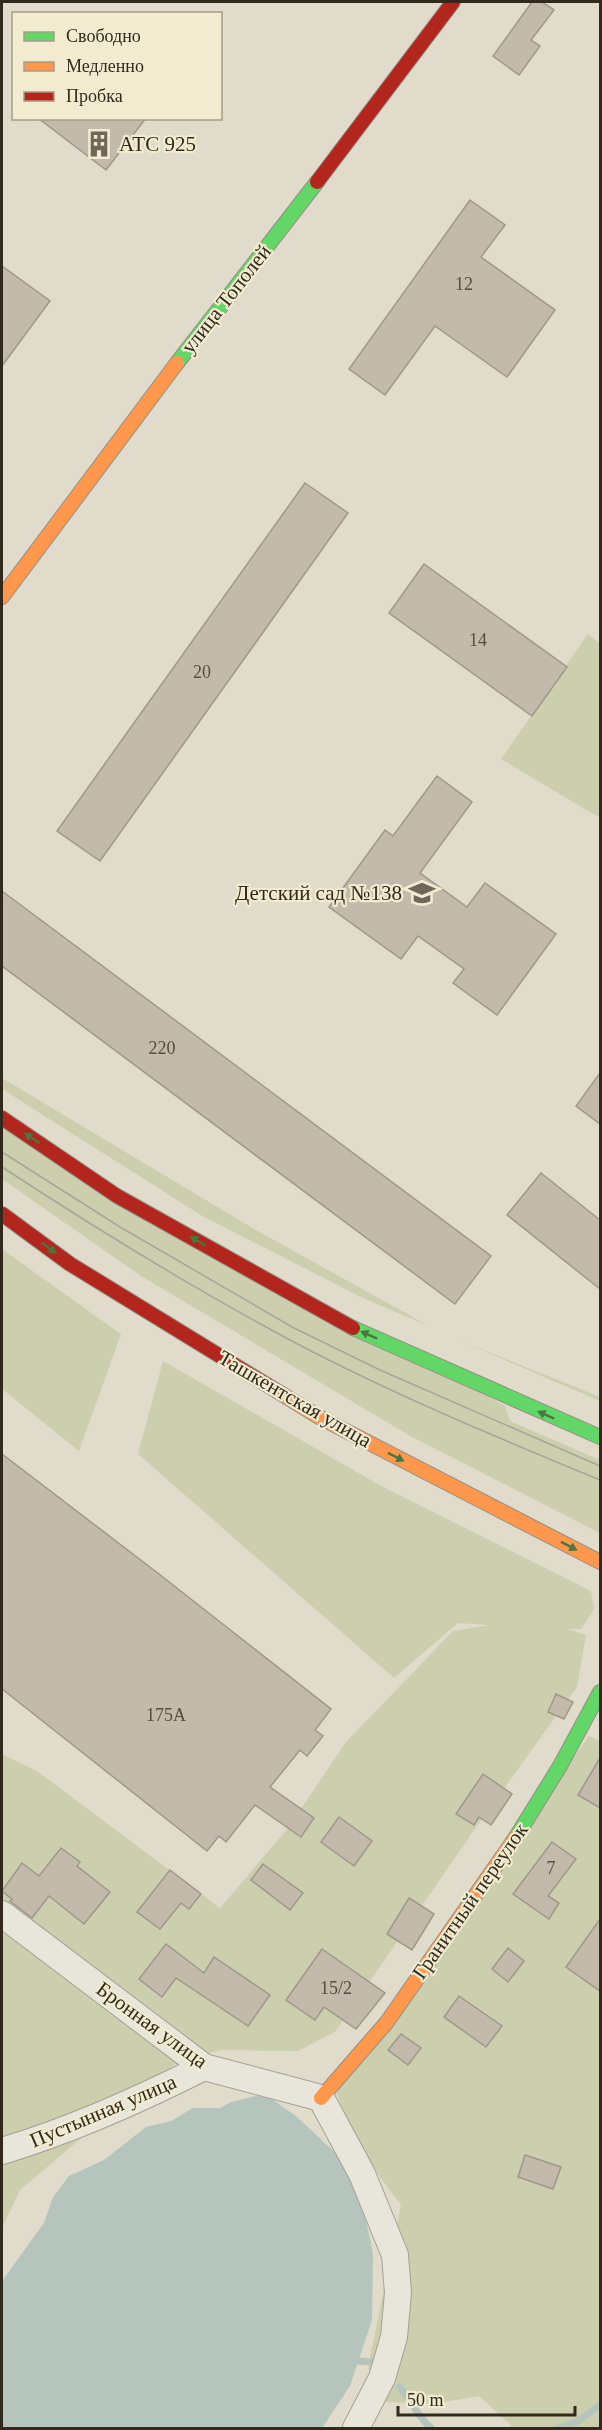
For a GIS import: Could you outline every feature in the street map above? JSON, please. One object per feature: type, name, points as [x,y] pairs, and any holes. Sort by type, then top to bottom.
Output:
[{"type":"main road","name":"улица Тополей","points":[[2,597],[190,345],[453,2]]},
{"type":"main road","points":[[2,1118],[117,1196],[341,1323],[600,1437]]},
{"type":"main road","name":"Ташкентская улица","points":[[2,1214],[70,1264],[319,1417],[600,1563]]},
{"type":"main road","name":"Гранитный переулок","points":[[321,2098],[387,2022],[518,1834],[560,1766],[600,1692]]},
{"type":"street","name":"Бронная улица","points":[[2,1914],[204,2067],[321,2098]]},
{"type":"street","name":"Пустынная улица","points":[[2,2151],[39,2140],[139,2100],[204,2067]]},
{"type":"street","points":[[321,2098],[366,2183],[395,2255],[398,2292],[394,2337],[382,2378],[356,2428]]},
{"type":"green space","points":[[588,634],[600,644],[600,818],[501,759]]},
{"type":"green space","points":[[2,1078],[256,1230],[429,1326],[365,1299],[204,1217],[2,1089]]},
{"type":"green space","points":[[2,1124],[505,1406],[510,1421],[600,1460],[600,1533],[412,1437],[141,1276],[2,1179]]},
{"type":"green space","points":[[2,1249],[121,1334],[79,1451],[2,1389]]},
{"type":"green space","points":[[456,1339],[600,1397],[600,1401]]},
{"type":"green space","points":[[163,1361],[383,1487],[591,1591],[594,1609],[581,1629],[567,1629],[586,1635],[577,1687],[472,1833],[335,2032],[298,2051],[222,2050],[185,2058],[146,2083],[20,2190],[2,2228],[2,1754],[37,1771],[220,1908],[288,1828],[346,1742],[453,1631],[488,1625],[458,1623],[394,1678],[138,1454]]},
{"type":"green space","points":[[589,1736],[600,1741],[600,2428],[509,2428],[511,2425],[479,2396],[433,2404],[386,2402],[368,2368],[401,2205],[347,2133],[337,2092]]},
{"type":"shaded area","points":[[256,2096],[270,2098],[296,2116],[342,2159],[364,2212],[371,2243],[373,2256],[372,2320],[350,2386],[322,2428],[2,2428],[2,2281],[44,2223],[53,2197],[69,2176],[104,2160],[146,2127],[171,2121],[193,2108],[220,2108],[231,2102]]},
{"type":"building","points":[[532,2],[542,2],[554,10],[531,40],[540,46],[519,75],[493,56]]},
{"type":"building","name":"АТС 925","points":[[41,120],[144,120],[106,170]]},
{"type":"building","points":[[470,200],[505,225],[481,257],[555,310],[507,377],[435,326],[385,395],[349,369]]},
{"type":"building","points":[[2,266],[50,301],[2,366]]},
{"type":"building","points":[[305,483],[348,513],[100,861],[57,831]]},
{"type":"building","points":[[424,564],[567,667],[532,716],[389,613]]},
{"type":"building","points":[[437,776],[472,802],[420,873],[467,907],[485,883],[556,934],[497,1015],[453,983],[464,969],[418,936],[401,959],[329,907],[385,830],[393,836]]},
{"type":"building","points":[[2,891],[491,1256],[455,1304],[2,966]]},
{"type":"building","points":[[600,1073],[600,1124],[576,1106]]},
{"type":"building","points":[[541,1173],[600,1220],[600,1289],[507,1215]]},
{"type":"building","points":[[2,1454],[331,1709],[315,1730],[323,1736],[307,1756],[300,1750],[270,1787],[314,1818],[301,1837],[255,1805],[226,1842],[219,1836],[207,1851],[2,1689]]},
{"type":"building","points":[[556,1694],[573,1702],[564,1719],[548,1712]]},
{"type":"building","points":[[600,1758],[600,1808],[578,1795]]},
{"type":"building","points":[[483,1774],[512,1794],[491,1825],[479,1817],[474,1825],[456,1814]]},
{"type":"building","points":[[339,1817],[372,1841],[354,1866],[321,1842]]},
{"type":"building","points":[[552,1842],[576,1859],[548,1896],[559,1903],[549,1919],[513,1894]]},
{"type":"building","points":[[61,1848],[80,1862],[77,1866],[110,1892],[84,1924],[49,1896],[32,1918],[10,1901],[12,1899],[2,1891],[22,1863],[39,1876]]},
{"type":"building","points":[[263,1864],[303,1893],[290,1910],[251,1880]]},
{"type":"building","points":[[170,1870],[201,1894],[189,1909],[181,1903],[160,1929],[137,1912]]},
{"type":"building","points":[[409,1898],[434,1914],[412,1950],[387,1934]]},
{"type":"building","points":[[600,1919],[600,1991],[566,1967]]},
{"type":"building","points":[[166,1944],[204,1973],[214,1957],[270,1995],[248,2026],[176,1978],[162,1997],[139,1979]]},
{"type":"building","points":[[508,1948],[524,1961],[508,1982],[492,1969]]},
{"type":"building","points":[[322,1949],[385,1993],[356,2029],[324,2007],[315,2020],[286,2000]]},
{"type":"building","points":[[459,1996],[502,2026],[486,2047],[444,2017]]},
{"type":"building","points":[[401,2034],[421,2048],[408,2065],[388,2050]]},
{"type":"building","points":[[525,2155],[561,2167],[553,2189],[518,2177]]},
{"type":"waterway","points":[[358,2361],[373,2362]]},
{"type":"waterway","points":[[399,2387],[431,2428]]},
{"type":"waterway","points":[[558,2428],[577,2422],[600,2405]]},
{"type":"tram line","points":[[2,1152],[120,1227],[294,1328],[380,1370],[600,1466]]},
{"type":"tram line","points":[[2,1167],[144,1256],[290,1340],[405,1396],[600,1480]]},
{"type":"traffic: fast","points":[[177,363],[317,182]]},
{"type":"traffic: fast","points":[[353,1328],[600,1437]]},
{"type":"traffic: fast","points":[[516,1837],[560,1766],[600,1692]]},
{"type":"traffic: slow","points":[[2,597],[177,363]]},
{"type":"traffic: slow","points":[[277,1391],[319,1417],[600,1562]]},
{"type":"traffic: slow","points":[[321,2098],[387,2022],[516,1837]]},
{"type":"traffic: jam","points":[[317,182],[453,2]]},
{"type":"traffic: jam","points":[[2,1118],[117,1196],[353,1328]]},
{"type":"traffic: jam","points":[[2,1214],[70,1264],[277,1391]]},
{"type":"place","name":"АТС 925","points":[[99,144]]},
{"type":"place","name":"Детский сад №138","points":[[422,893]]}]
